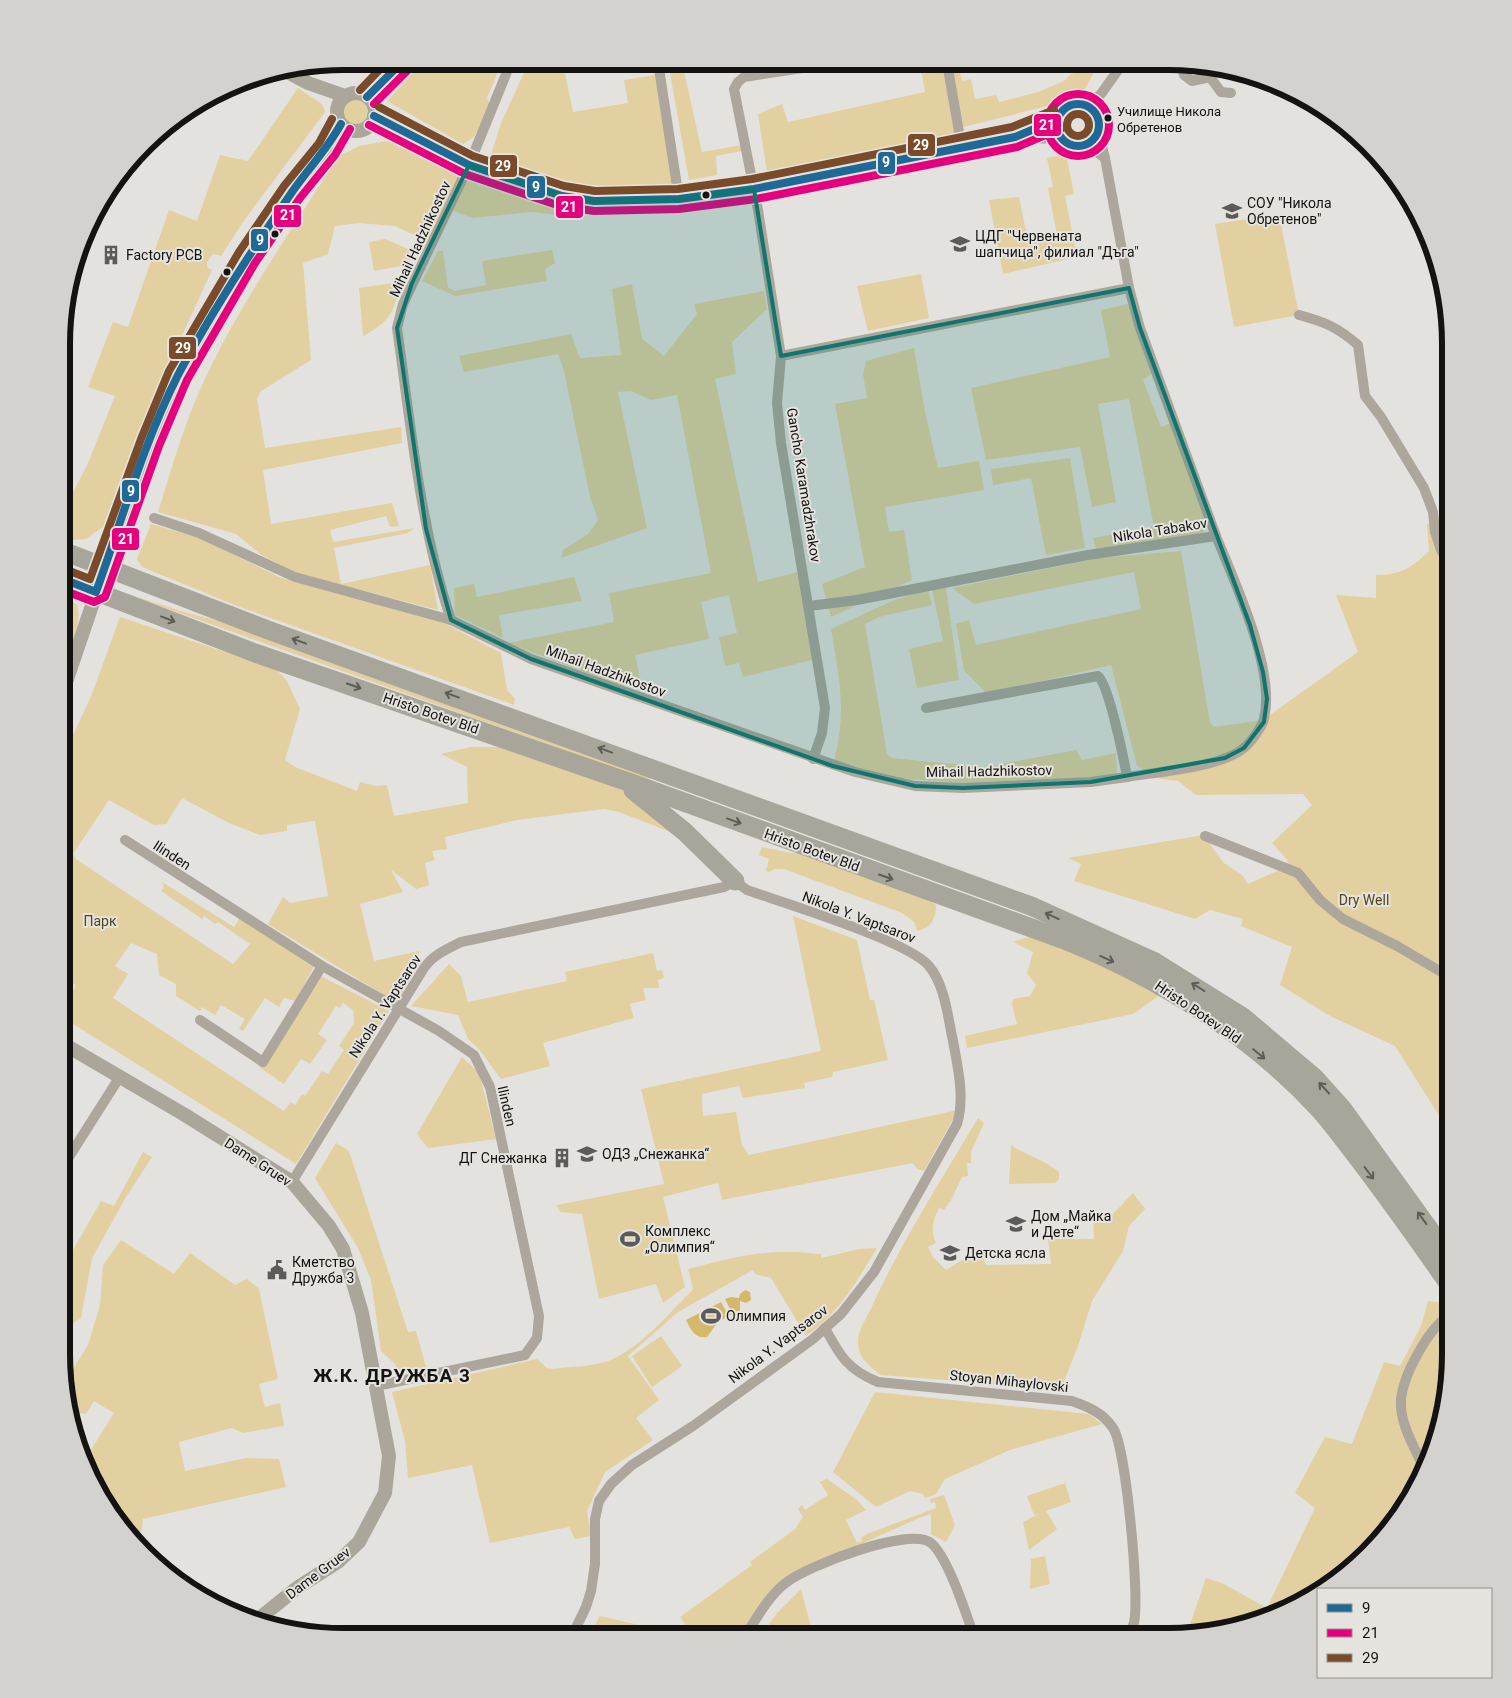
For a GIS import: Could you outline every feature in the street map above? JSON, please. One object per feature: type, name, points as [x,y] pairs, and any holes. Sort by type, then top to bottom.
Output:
[{"type":"highway","name":"Hristo Botev Bld","points":[[70,554],[268,630],[1031,906],[1130,950],[1204,991],[1243,1017],[1315,1078],[1342,1108],[1442,1247]]},
{"type":"highway","name":"Hristo Botev Bld","points":[[70,582],[256,652],[612,776],[1077,945],[1174,993],[1249,1046],[1320,1110],[1376,1182],[1442,1275]]},
{"type":"highway","points":[[651,767],[655,777],[656,792],[663,812]]},
{"type":"highway","points":[[612,776],[663,812],[735,881]]},
{"type":"highway","points":[[656,792],[665,782],[688,781]]},
{"type":"highway","points":[[685,832],[691,815],[696,812],[710,812]]},
{"type":"main road","points":[[293,75],[341,102]]},
{"type":"main road","points":[[353,93],[367,97],[374,106],[374,116],[367,127],[346,127],[337,114],[341,102],[353,93]]},
{"type":"main road","points":[[1071,105],[1087,106],[1096,113],[1099,125],[1098,132],[1094,138],[1085,144],[1072,145],[1061,136],[1058,130],[1058,119],[1064,109],[1071,105]]},
{"type":"main road","points":[[374,116],[469,165],[562,196],[594,201],[679,199],[754,189],[1014,137],[1058,119]]},
{"type":"main road","points":[[70,670],[150,442],[178,376],[247,258],[292,192],[346,127]]},
{"type":"main road","points":[[1014,137],[1061,136]]},
{"type":"main road","name":"Dame Gruev","points":[[70,1048],[292,1182],[329,1226],[343,1249],[362,1313],[388,1456],[388,1480],[381,1504],[359,1542],[339,1561],[297,1588],[263,1615]]},
{"type":"street","points":[[367,97],[393,70]]},
{"type":"street","name":"Mihail Hadzhikostov","points":[[451,620],[426,529],[397,328],[403,304],[412,283],[469,165],[508,70]]},
{"type":"street","points":[[659,70],[679,199]]},
{"type":"street","name":"Gancho Karamadzhrakov","points":[[790,70],[744,77],[734,89],[754,189],[780,356],[777,403],[781,443],[825,708],[822,733],[813,760]]},
{"type":"street","points":[[948,70],[962,148]]},
{"type":"street","points":[[1087,106],[1101,94],[1118,70]]},
{"type":"street","points":[[1183,71],[1184,75],[1192,81],[1210,77],[1221,92],[1231,93]]},
{"type":"street","name":"Nikola Tabakov","points":[[809,606],[856,600],[1088,555],[1216,536],[1140,328],[1129,288],[1105,158],[1098,132]]},
{"type":"street","points":[[1085,144],[1105,158]]},
{"type":"street","points":[[780,356],[1129,288]]},
{"type":"street","points":[[1298,315],[1339,328],[1358,344],[1365,396],[1396,440],[1424,488],[1433,512],[1435,532],[1442,552]]},
{"type":"street","name":"Mihail Hadzhikostov","points":[[154,518],[200,533],[295,577],[451,620],[531,658],[813,760],[854,772],[915,786],[963,788],[1091,782],[1127,777],[1207,763],[1224,758],[1244,748],[1264,722],[1267,699],[1263,672],[1250,625],[1216,536]]},
{"type":"street","points":[[926,708],[1098,676],[1102,680],[1111,711],[1127,777]]},
{"type":"street","points":[[1205,836],[1298,874],[1320,900],[1342,919],[1423,960],[1442,973]]},
{"type":"street","name":"Ilinden","points":[[125,840],[322,966],[397,1009],[439,1030],[474,1055],[490,1087],[539,1316],[537,1338],[525,1354],[376,1386]]},
{"type":"street","name":"Nikola Y. Vaptsarov","points":[[292,1182],[397,1009],[430,960],[461,942],[728,886],[735,881],[748,890],[889,941],[921,957],[931,967],[938,982],[954,1044],[961,1099],[957,1124],[874,1272],[841,1314],[825,1328],[693,1426],[632,1465],[611,1484],[599,1501],[595,1520],[595,1564],[591,1591],[576,1628]]},
{"type":"street","points":[[200,1020],[263,1062],[322,966]]},
{"type":"street","points":[[70,1155],[119,1078]]},
{"type":"street","points":[[1421,1460],[1403,1416],[1401,1400],[1411,1370],[1429,1336],[1442,1321]]},
{"type":"street","name":"Stoyan Mihaylovski","points":[[825,1328],[846,1362],[859,1374],[878,1382],[1072,1401],[1099,1412],[1114,1428],[1125,1463],[1136,1597],[1134,1622],[1131,1628]]},
{"type":"street","points":[[750,1628],[769,1601],[787,1582],[850,1554],[878,1544],[903,1539],[929,1542],[937,1549],[957,1591],[971,1628]]},
{"type":"highlighted area","points":[[469,165],[562,196],[594,201],[679,199],[754,189],[781,356],[1129,288],[1140,328],[1250,625],[1263,672],[1267,699],[1264,722],[1244,748],[1225,758],[1091,782],[963,788],[915,786],[833,766],[531,659],[451,620],[426,529],[397,328],[412,283]]},
{"type":"green space","points":[[416,70],[499,70],[487,98],[490,105],[474,137],[463,144],[387,101]]},
{"type":"green space","points":[[525,70],[575,70],[565,73],[573,112],[628,103],[624,80],[661,74],[679,189],[574,193],[489,161],[501,123]]},
{"type":"green space","points":[[669,70],[684,70],[702,152],[742,145],[742,151],[716,156],[717,175],[689,180]]},
{"type":"green space","points":[[748,70],[775,70],[749,75]]},
{"type":"green space","points":[[921,70],[960,70],[962,81],[971,79],[975,99],[996,95],[999,102],[1038,92],[1064,81],[1071,74],[1095,70],[1080,98],[955,129],[957,138],[768,179],[758,114],[782,104],[788,122],[925,92]]},
{"type":"green space","points":[[298,88],[322,104],[325,112],[245,219],[221,256],[213,254],[207,262],[207,267],[212,270],[138,432],[103,527],[86,539],[70,539],[70,498],[88,463],[115,396],[88,387],[113,322],[128,327],[169,210],[197,221],[220,155],[248,161]]},
{"type":"green space","points":[[356,99],[365,103],[369,112],[365,121],[356,125],[347,121],[343,112],[347,103]]},
{"type":"green space","points":[[387,141],[414,149],[462,173],[429,242],[395,226],[359,223],[335,226],[328,254],[303,263],[311,360],[261,391],[257,399],[265,448],[401,427],[402,443],[263,470],[271,524],[392,503],[399,526],[390,527],[386,516],[330,530],[333,542],[415,528],[408,533],[334,548],[341,584],[430,565],[438,610],[302,575],[263,556],[236,534],[158,512],[194,403],[224,341],[255,287],[338,157],[359,146]]},
{"type":"green space","points":[[1066,154],[1074,194],[1065,196],[1077,257],[1003,274],[989,200],[1019,197],[1028,241],[1057,235],[1048,188],[1053,187],[1047,158]]},
{"type":"green space","points":[[464,179],[532,201],[582,211],[580,218],[532,212],[472,218],[449,209]]},
{"type":"green space","points":[[1279,214],[1299,315],[1234,327],[1215,224]]},
{"type":"green space","points":[[385,239],[415,252],[407,265],[374,271],[369,242]]},
{"type":"green space","points":[[552,250],[555,263],[545,269],[547,281],[455,296],[422,281],[438,251],[443,251],[448,287],[454,291],[486,285],[482,261]]},
{"type":"green space","points":[[921,274],[929,318],[868,331],[857,286]]},
{"type":"green space","points":[[401,282],[390,314],[380,325],[363,336],[359,288]]},
{"type":"green space","points":[[632,284],[642,339],[664,356],[697,314],[694,304],[764,291],[767,309],[732,342],[736,374],[715,379],[758,582],[798,572],[816,659],[743,677],[739,663],[725,666],[719,637],[737,633],[729,595],[701,602],[709,639],[635,655],[641,683],[621,686],[508,643],[614,622],[609,593],[711,573],[677,395],[651,400],[631,391],[618,392],[647,528],[561,558],[563,550],[588,534],[598,520],[590,497],[564,371],[558,354],[464,372],[459,356],[571,334],[580,358],[621,355],[612,289]]},
{"type":"green space","points":[[1128,304],[1151,374],[1143,380],[1161,427],[1171,423],[1208,522],[1203,533],[1127,546],[1096,549],[1093,538],[1154,527],[1129,399],[1098,404],[1116,502],[1092,507],[1080,447],[986,460],[971,388],[1110,357],[1101,310]]},
{"type":"green space","points":[[914,348],[925,412],[938,468],[979,461],[984,490],[885,507],[889,532],[904,530],[912,580],[831,617],[822,584],[865,567],[835,404],[867,398],[863,374],[866,361]]},
{"type":"green space","points":[[1070,458],[1085,548],[1046,555],[1031,478],[993,485],[991,469]]},
{"type":"green space","name":"Dry Well","points":[[1442,517],[1442,1120],[1395,1046],[1330,1016],[1280,985],[1292,947],[1241,926],[1243,919],[1210,910],[1195,919],[1074,881],[1081,864],[1068,858],[1203,835],[1224,863],[1242,875],[1248,884],[1284,868],[1288,861],[1272,843],[1312,805],[1303,794],[1196,795],[1178,781],[1161,779],[1137,766],[1111,665],[987,694],[964,670],[956,624],[969,620],[976,645],[1141,609],[1134,572],[974,604],[952,588],[1100,558],[1181,551],[1210,723],[1214,727],[1263,720],[1358,652],[1336,595],[1376,598],[1376,575],[1399,572],[1417,562],[1429,551],[1427,524]]},
{"type":"green space","points":[[151,524],[203,539],[279,577],[446,624],[501,653],[507,690],[515,699],[514,705],[237,606],[142,567],[137,559]]},
{"type":"green space","points":[[574,577],[582,601],[499,615],[503,638],[455,615],[454,588],[474,584],[477,597]]},
{"type":"green space","points":[[946,587],[959,680],[917,688],[909,649],[943,641],[932,590]]},
{"type":"green space","points":[[928,589],[932,605],[879,617],[865,624],[887,754],[892,758],[985,767],[1076,750],[1082,760],[1116,753],[1117,775],[996,785],[907,779],[833,766],[840,729],[841,697],[831,629],[892,601]]},
{"type":"green space","points":[[118,591],[191,614],[240,626],[650,776],[649,779],[633,775]]},
{"type":"green space","points":[[70,601],[77,604],[78,619],[70,648]]},
{"type":"green space","name":"Парк","points":[[120,617],[276,669],[287,681],[300,709],[285,760],[295,767],[357,791],[360,782],[376,786],[387,785],[394,816],[468,803],[467,767],[441,754],[470,747],[507,747],[610,784],[646,803],[681,836],[619,812],[604,809],[517,820],[445,837],[447,849],[432,851],[435,860],[425,863],[429,885],[416,889],[391,870],[403,892],[360,904],[374,961],[419,951],[418,966],[397,1003],[268,924],[283,897],[290,903],[328,896],[315,821],[287,825],[287,831],[260,835],[229,823],[182,798],[166,824],[154,825],[109,800],[73,854],[76,859],[233,964],[250,944],[218,922],[215,924],[204,916],[202,919],[161,891],[164,887],[162,882],[234,927],[241,916],[316,962],[296,1001],[284,998],[279,1007],[265,998],[243,1031],[239,1029],[245,1019],[221,1005],[215,1015],[202,1007],[200,1011],[176,996],[176,984],[159,975],[157,954],[131,943],[115,966],[128,974],[113,998],[284,1111],[291,1102],[295,1105],[302,1094],[305,1096],[322,1071],[328,1074],[344,1050],[339,1046],[354,1023],[353,1010],[343,1003],[340,1008],[336,1006],[318,1034],[327,1040],[310,1064],[301,1059],[284,1084],[259,1067],[317,974],[389,1011],[296,1164],[70,1022],[70,997],[76,985],[70,982],[70,742],[92,694]]},
{"type":"green space","points":[[762,847],[791,853],[806,853],[925,897],[936,905],[934,919],[926,928],[917,931],[914,922],[902,913],[784,869],[766,871],[769,859],[759,855]]},
{"type":"green space","points":[[793,916],[857,940],[870,1000],[874,1000],[888,1060],[833,1072],[832,1077],[804,1083],[805,1088],[743,1098],[739,1086],[702,1094],[703,1116],[736,1112],[742,1145],[749,1155],[958,1110],[924,1171],[917,1169],[913,1163],[722,1200],[718,1183],[663,1197],[685,1287],[663,1303],[656,1284],[599,1299],[582,1214],[560,1212],[557,1205],[664,1184],[641,1089],[821,1051]]},
{"type":"green space","points":[[1036,935],[1156,988],[1160,995],[1133,1014],[967,1048],[965,1036],[1017,1024],[1012,1005],[1013,999],[1030,996],[1036,985],[1027,973],[1033,952],[1013,942]]},
{"type":"green space","points":[[653,953],[657,971],[662,970],[664,978],[658,980],[659,988],[643,988],[646,1000],[630,1004],[634,1018],[543,1043],[550,1066],[501,1079],[478,1048],[468,1039],[458,1015],[411,1006],[449,964],[461,976],[468,1002],[567,981],[565,972]]},
{"type":"green space","points":[[462,1057],[479,1073],[496,1139],[428,1148],[417,1134]]},
{"type":"green space","points":[[978,1118],[984,1123],[971,1152],[971,1163],[967,1163],[968,1176],[962,1177],[944,1210],[939,1208],[933,1225],[936,1243],[928,1247],[933,1257],[946,1270],[980,1249],[986,1265],[1051,1264],[1048,1239],[1094,1239],[1093,1216],[1109,1218],[1133,1193],[1145,1209],[1129,1226],[1123,1251],[1092,1301],[1078,1346],[1061,1389],[881,1375],[868,1364],[859,1351],[858,1339],[860,1330],[897,1256]]},
{"type":"green space","points":[[336,1143],[349,1151],[408,1332],[416,1331],[426,1367],[399,1372],[395,1364],[381,1351],[371,1280],[358,1248],[315,1178]]},
{"type":"green space","points":[[1011,1145],[1059,1172],[1059,1179],[1055,1183],[1009,1184]]},
{"type":"green space","points":[[143,1152],[152,1157],[126,1197],[92,1258],[81,1318],[70,1326],[70,1255],[101,1201],[114,1206]]},
{"type":"green space","points":[[121,1240],[174,1274],[190,1253],[235,1285],[247,1279],[259,1289],[278,1379],[259,1384],[265,1407],[280,1403],[284,1426],[243,1433],[232,1428],[179,1442],[185,1471],[246,1458],[279,1459],[286,1487],[143,1519],[142,1530],[137,1534],[107,1491],[89,1453],[114,1413],[94,1401],[86,1414],[76,1412],[72,1389],[71,1372],[88,1345],[100,1305],[103,1265]]},
{"type":"green space","points":[[877,1248],[838,1307],[806,1336],[771,1278],[755,1274],[753,1270],[678,1312],[628,1356],[659,1400],[636,1418],[653,1440],[605,1472],[587,1511],[591,1536],[575,1539],[569,1527],[490,1543],[472,1465],[408,1478],[405,1441],[392,1392],[537,1359],[547,1368],[554,1369],[608,1361],[619,1356],[642,1340],[693,1289],[688,1269],[753,1254],[802,1252],[821,1254],[821,1258],[859,1249]]},
{"type":"green space","points":[[1428,1301],[1442,1303],[1440,1389],[1433,1425],[1414,1475],[1385,1521],[1349,1560],[1320,1582],[1289,1600],[1239,1619],[1189,1627],[1206,1578],[1222,1583],[1267,1608],[1315,1508],[1295,1493],[1325,1437],[1352,1444],[1384,1362],[1400,1366],[1421,1326]]},
{"type":"green space","points":[[661,1336],[682,1366],[652,1387],[632,1356]]},
{"type":"green space","points":[[875,1392],[1089,1414],[1102,1424],[1010,1450],[945,1479],[936,1494],[925,1498],[923,1494],[910,1491],[876,1507],[833,1472]]},
{"type":"green space","points":[[827,1479],[857,1500],[866,1510],[846,1520],[857,1543],[862,1541],[861,1538],[867,1534],[936,1508],[935,1502],[931,1503],[930,1499],[944,1495],[955,1525],[946,1542],[931,1534],[931,1514],[786,1578],[748,1628],[680,1628],[685,1624],[680,1617],[752,1565],[750,1562],[795,1529],[803,1517],[798,1509],[802,1505],[805,1510],[828,1495],[820,1482]]},
{"type":"green space","points":[[1065,1483],[1071,1502],[1046,1511],[1057,1529],[1029,1550],[1023,1522],[1039,1514],[1034,1515],[1027,1496]]},
{"type":"green space","points":[[1045,1556],[1050,1584],[1030,1589],[1031,1559]]},
{"type":"green space","points":[[801,1589],[811,1628],[767,1628],[777,1613]]},
{"type":"green space","points":[[600,1616],[639,1625],[641,1628],[593,1628]]},
{"type":"shaded area","name":"Олимпия","points":[[745,1290],[750,1292],[751,1300],[746,1303],[740,1301],[740,1310],[718,1322],[707,1337],[696,1335],[686,1320],[721,1302],[726,1311],[730,1309],[725,1299],[731,1297],[739,1298],[740,1294]]},
{"type":"waterway","points":[[1436,522],[1442,519]]},
{"type":"transit line","name":"29","points":[[360,90],[379,70]]},
{"type":"transit line","name":"9","points":[[367,97],[394,70]]},
{"type":"transit line","name":"21","points":[[374,104],[408,70]]},
{"type":"transit line","name":"21","points":[[1078,94],[1090,97],[1100,103],[1106,113],[1109,125],[1106,137],[1100,147],[1090,153],[1078,156],[1066,153],[1056,147],[1050,137],[1047,125],[1050,113],[1056,103],[1066,97],[1078,94]]},
{"type":"transit line","name":"9","points":[[1078,104],[1093,110],[1099,125],[1093,140],[1078,146],[1063,140],[1057,125],[1063,110],[1078,104]]},
{"type":"transit line","name":"29","points":[[379,107],[473,156],[564,186],[595,191],[678,189],[752,179],[1012,127],[1054,110]]},
{"type":"transit line","name":"29","points":[[1078,114],[1086,117],[1089,125],[1086,133],[1078,136],[1070,133],[1067,125],[1070,117],[1078,114]]},
{"type":"transit line","name":"9","points":[[374,116],[469,165],[562,196],[594,201],[679,199],[754,189],[1015,137],[1058,119]]},
{"type":"transit line","name":"29","points":[[70,571],[90,579],[141,439],[169,371],[239,252],[284,186],[319,143],[332,119]]},
{"type":"transit line","name":"9","points":[[70,582],[96,592],[154,428],[178,375],[217,306],[246,261],[341,124]]},
{"type":"transit line","name":"21","points":[[369,125],[465,174],[560,206],[594,211],[679,209],[756,199],[1017,147],[1062,128]]},
{"type":"transit line","name":"21","points":[[70,593],[94,602],[105,597],[159,446],[187,380],[255,263],[300,198],[335,155],[350,129]]},
{"type":"place","name":"Училище Никола Обретенов","points":[[1108,118]]},
{"type":"place","name":"СОУ \"Никола Обретенов\"","points":[[1232,211]]},
{"type":"place","name":"ЦДГ \"Червената шапчица\", филиал \"Дъга\"","points":[[960,244]]},
{"type":"place","name":"Factory PCB","points":[[111,255]]},
{"type":"place","name":"ОДЗ „Снежанка“","points":[[587,1154]]},
{"type":"place","name":"ДГ Снежанка","points":[[562,1158]]},
{"type":"place","name":"Дом „Майка и Дете“","points":[[1016,1224]]},
{"type":"place","name":"Комплекс „Олимпия“","points":[[630,1239]]},
{"type":"place","name":"Детска ясла","points":[[950,1253]]},
{"type":"place","name":"Кметство Дружба 3","points":[[277,1270]]},
{"type":"place","name":"Олимпия","points":[[711,1316]]},
{"type":"district","name":"Ж.К. ДРУЖБА 3","points":[[392,1375]]}]
